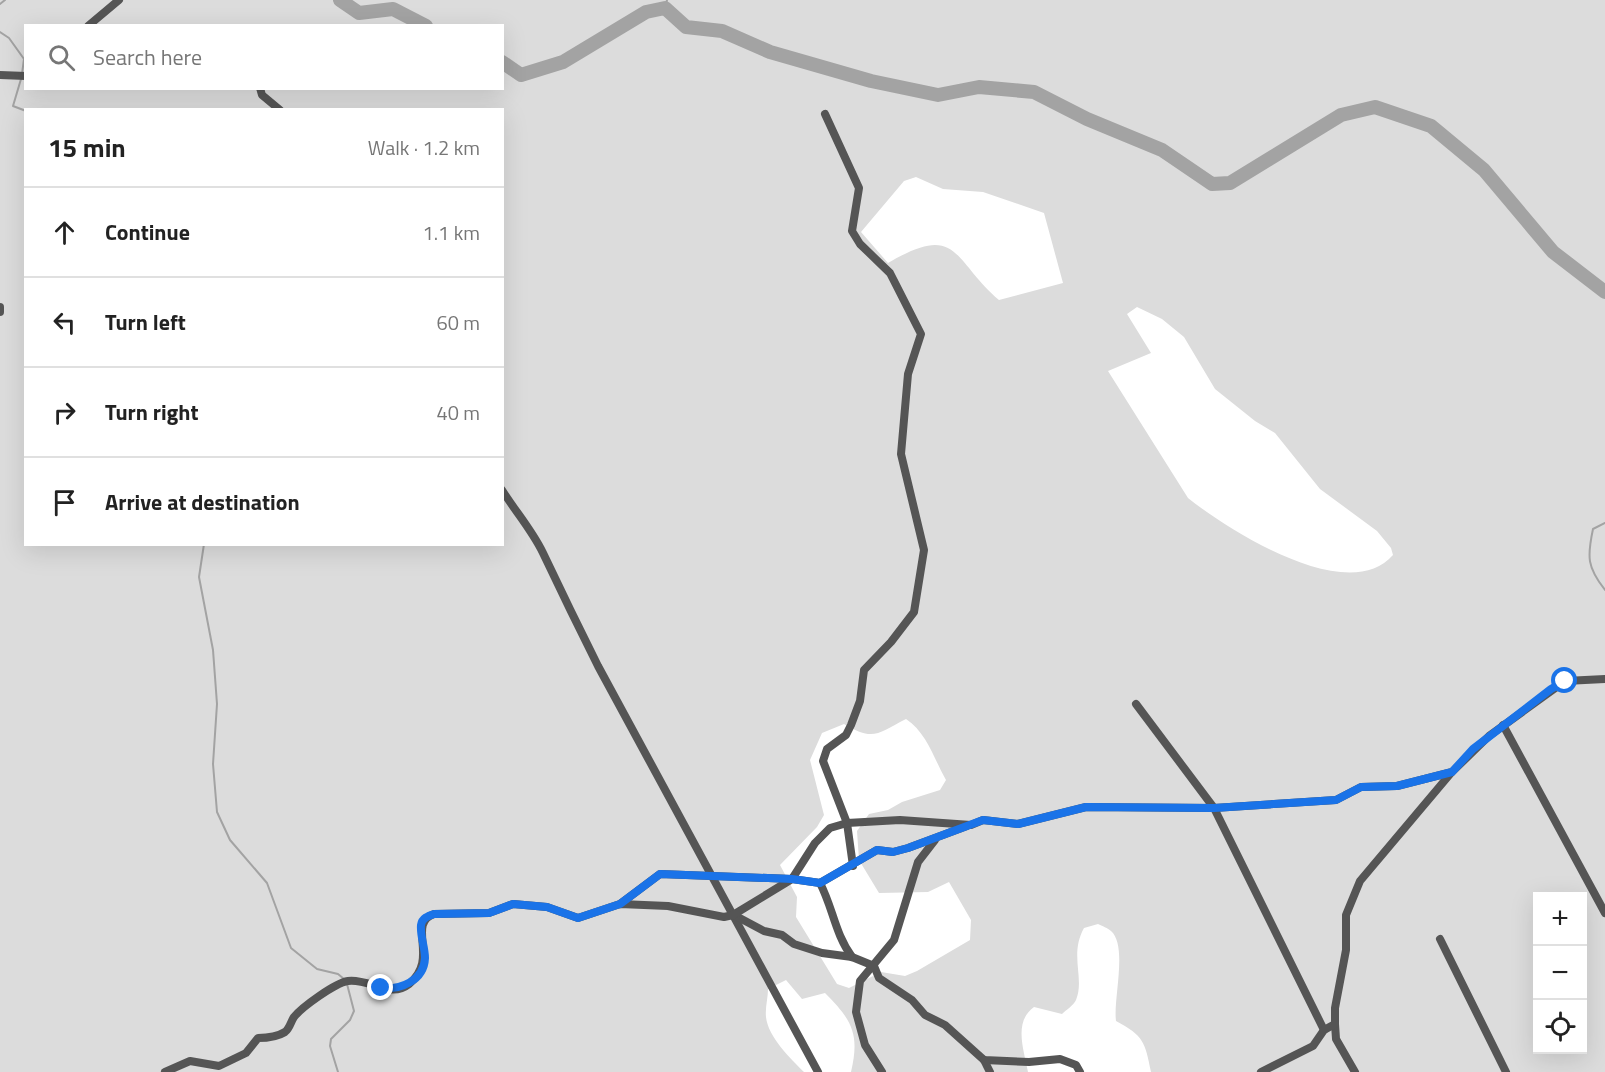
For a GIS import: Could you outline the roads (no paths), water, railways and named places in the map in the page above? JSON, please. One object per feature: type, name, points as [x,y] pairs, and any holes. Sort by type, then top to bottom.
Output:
[{"type":"street","points":[[90,24],[119,0]]},
{"type":"street","points":[[0,75],[24,76]]},
{"type":"street","points":[[261,90],[262,95],[278,108]]},
{"type":"street","points":[[825,114],[859,188],[852,231],[860,244],[890,273],[921,334],[908,374],[900,454],[924,550],[914,612],[864,670],[860,701],[851,725],[846,735],[827,748],[823,761],[847,823],[853,866]]},
{"type":"street","points":[[0,307],[0,312]]},
{"type":"street","points":[[504,493],[543,553],[558,588],[579,622],[598,666],[818,1072]]},
{"type":"street","points":[[1355,1072],[1336,1039],[1335,1008],[1346,950],[1346,915],[1360,881],[1473,749],[1565,681],[1605,679]]},
{"type":"street","points":[[1136,704],[1214,808],[1324,1030]]},
{"type":"street","points":[[1503,725],[1605,913]]},
{"type":"street","points":[[165,1072],[190,1061],[219,1066],[233,1060],[246,1053],[258,1038],[273,1037],[287,1031],[295,1016],[346,981],[367,982],[395,990],[408,984],[420,971],[425,960],[421,924],[426,917],[434,914],[489,913],[513,904],[547,907],[578,918],[620,904],[660,874],[792,879],[820,883],[853,866],[877,850],[893,852],[936,839],[983,820],[1018,824],[1086,807],[1214,808],[1336,800],[1361,787],[1397,786],[1452,772]]},
{"type":"street","points":[[620,904],[668,906],[724,917],[733,915],[792,879],[815,843],[830,828],[847,823],[900,820],[971,825]]},
{"type":"street","points":[[882,1072],[865,1045],[856,1012],[860,981],[894,940],[918,862],[936,839]]},
{"type":"street","points":[[820,883],[830,902],[841,942],[852,957]]},
{"type":"street","points":[[733,915],[764,931],[782,935],[794,944],[822,953],[852,957],[874,966],[879,978],[912,1000],[925,1016],[945,1025],[984,1060],[990,1072]]},
{"type":"street","points":[[1440,939],[1506,1072]]},
{"type":"street","points":[[1263,1072],[1313,1046],[1324,1030],[1335,1024]]},
{"type":"street","points":[[984,1060],[1029,1062],[1060,1059],[1076,1065],[1080,1072]]},
{"type":"waterway","points":[[0,4],[5,0]]},
{"type":"waterway","points":[[340,0],[359,13],[393,9],[422,24]]},
{"type":"waterway","points":[[665,8],[667,0]]},
{"type":"waterway","points":[[504,63],[521,75],[563,62],[646,12],[665,8],[686,27],[722,31],[770,52],[871,81],[938,95],[979,87],[1034,92],[1087,119],[1162,150],[1212,184],[1230,183],[1341,115],[1375,107],[1431,126],[1484,170],[1553,252],[1605,292]]},
{"type":"waterway","points":[[0,32],[9,38],[24,59],[22,74]]},
{"type":"waterway","points":[[21,79],[13,106],[24,110]]},
{"type":"waterway","points":[[1605,523],[1593,529],[1589,555],[1595,575],[1605,590]]},
{"type":"waterway","points":[[204,546],[199,577],[213,650],[217,704],[213,764],[217,812],[230,840],[267,883],[291,948],[317,969],[338,974],[344,979]]},
{"type":"waterway","points":[[338,1072],[330,1046],[331,1039],[350,1020],[354,1011],[347,984]]}]
